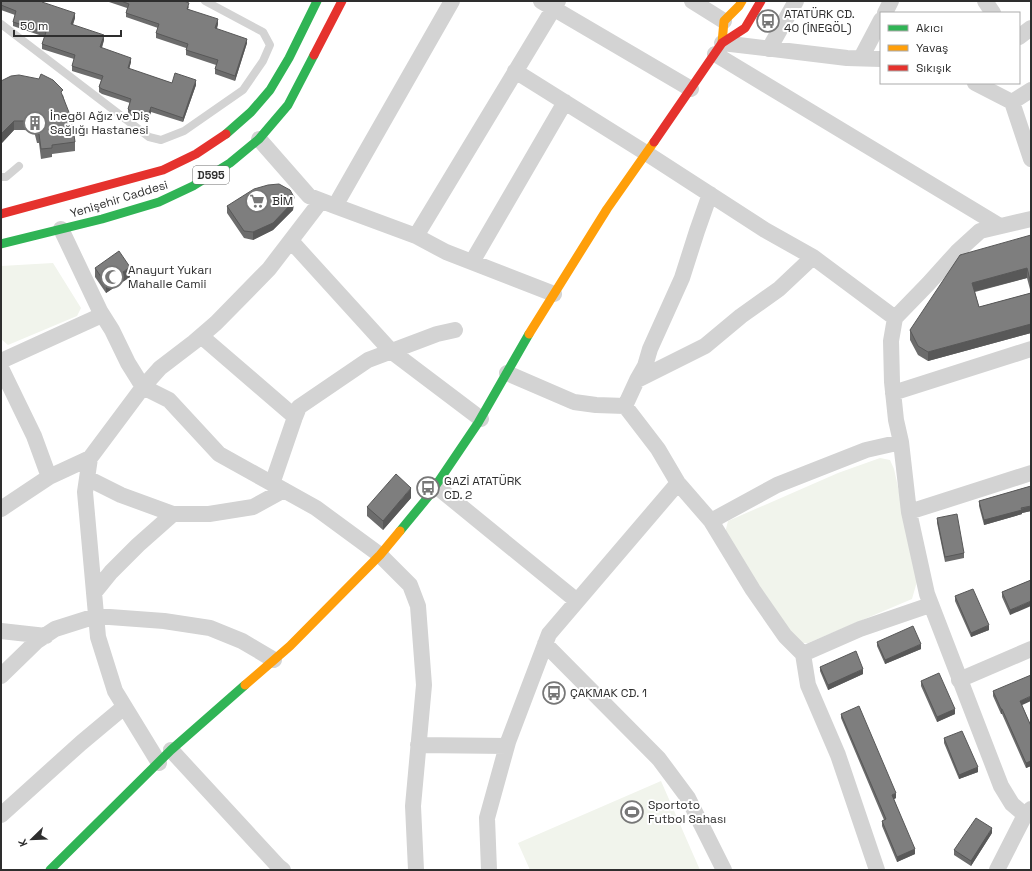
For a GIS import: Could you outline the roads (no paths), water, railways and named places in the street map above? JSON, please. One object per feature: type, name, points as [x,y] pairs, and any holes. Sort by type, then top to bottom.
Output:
[{"type":"main road","name":"Yenişehir Caddesi","points":[[1,214],[163,170],[196,154],[226,134],[251,112],[270,90],[289,58],[317,1]]},
{"type":"main road","name":"Yenişehir Caddesi","points":[[1,244],[102,219],[158,202],[193,186],[230,163],[259,139],[288,105],[342,1]]},
{"type":"main road","points":[[718,48],[724,21],[742,1]]},
{"type":"main road","points":[[50,870],[171,750],[290,646],[380,555],[428,497],[480,419],[526,339],[607,209],[718,48],[745,28],[761,1]]},
{"type":"street","points":[[159,763],[115,691],[98,637],[85,492],[90,458],[143,387],[160,368],[216,323],[269,269],[291,241],[328,204],[452,1]]},
{"type":"street","points":[[692,1],[724,21]]},
{"type":"street","points":[[769,49],[796,1]]},
{"type":"street","points":[[886,12],[891,1]]},
{"type":"street","points":[[985,1],[992,12]]},
{"type":"street","points":[[416,236],[515,71],[550,4],[691,88]]},
{"type":"street","points":[[861,58],[880,22]]},
{"type":"street","points":[[1020,36],[1031,28]]},
{"type":"street","points":[[718,48],[769,49],[880,59]]},
{"type":"street","points":[[718,48],[1000,226]]},
{"type":"street","points":[[515,71],[765,230],[812,257],[895,318]]},
{"type":"street","points":[[977,84],[1012,102],[1031,159]]},
{"type":"street","points":[[1012,102],[1031,90]]},
{"type":"street","points":[[472,262],[565,102]]},
{"type":"street","points":[[259,139],[309,196],[416,236],[446,252],[554,294]]},
{"type":"street","points":[[625,406],[645,366],[650,349],[682,278],[710,194]]},
{"type":"street","points":[[997,870],[1028,812],[1012,804],[1001,786],[930,605],[909,512],[901,442],[896,420],[893,393],[891,341],[895,318],[957,252],[980,231],[1031,219]]},
{"type":"street","points":[[61,229],[102,315],[112,330],[128,363],[143,387],[169,400],[219,454],[316,508],[380,555],[410,585],[418,606],[424,685],[413,806],[416,870]]},
{"type":"street","points":[[291,241],[391,351],[480,419]]},
{"type":"street","points":[[637,380],[705,346],[741,316],[779,288],[812,257]]},
{"type":"street","points":[[1,361],[102,315]]},
{"type":"street","points":[[87,478],[121,495],[173,514],[209,514],[253,507],[278,487],[295,417],[299,407],[368,360],[437,334],[455,330]]},
{"type":"street","points":[[201,336],[295,417]]},
{"type":"street","points":[[893,393],[1031,349]]},
{"type":"street","points":[[1,368],[34,436],[49,477]]},
{"type":"street","points":[[507,372],[574,402],[596,405],[625,406]]},
{"type":"street","points":[[625,406],[658,449],[678,482],[710,521],[753,590],[785,636],[803,654],[808,685],[838,755],[877,870]]},
{"type":"street","points":[[710,521],[777,485],[866,450],[901,442]]},
{"type":"street","points":[[1,509],[49,477],[90,458]]},
{"type":"street","points":[[909,512],[1031,473]]},
{"type":"street","points":[[488,870],[487,818],[508,746],[549,634],[678,482]]},
{"type":"street","points":[[436,486],[576,601]]},
{"type":"street","points":[[94,593],[111,572],[138,545],[173,514]]},
{"type":"street","points":[[803,654],[860,629],[930,605]]},
{"type":"street","points":[[1,676],[37,642],[55,629],[96,616],[164,621],[210,628],[242,641],[274,660]]},
{"type":"street","points":[[1,631],[46,636]]},
{"type":"street","points":[[545,644],[659,759],[688,798],[724,870]]},
{"type":"street","points":[[959,680],[1031,649]]},
{"type":"street","points":[[1,815],[81,743],[124,707]]},
{"type":"street","points":[[418,745],[508,746]]},
{"type":"street","points":[[171,750],[283,870]]},
{"type":"lane","points":[[1,24],[149,136],[161,140],[184,131],[243,90],[263,61],[270,45],[263,32],[205,1]]},
{"type":"lane","points":[[1,177],[6,177],[19,166]]},
{"type":"place","name":"ATATÜRK CD. 40 (İNEGÖL)","points":[[768,21]]},
{"type":"place","name":"İnegöl Ağız ve Diş Sağlığı Hastanesi","points":[[35,123]]},
{"type":"place","name":"BİM","points":[[257,201]]},
{"type":"place","name":"Anayurt Yukarı Mahalle Camii","points":[[112,277]]},
{"type":"place","name":"GAZİ ATATÜRK CD. 2","points":[[428,488]]},
{"type":"place","name":"ÇAKMAK CD. 1","points":[[554,693]]},
{"type":"place","name":"Sportoto Futbol Sahası","points":[[632,812]]}]
